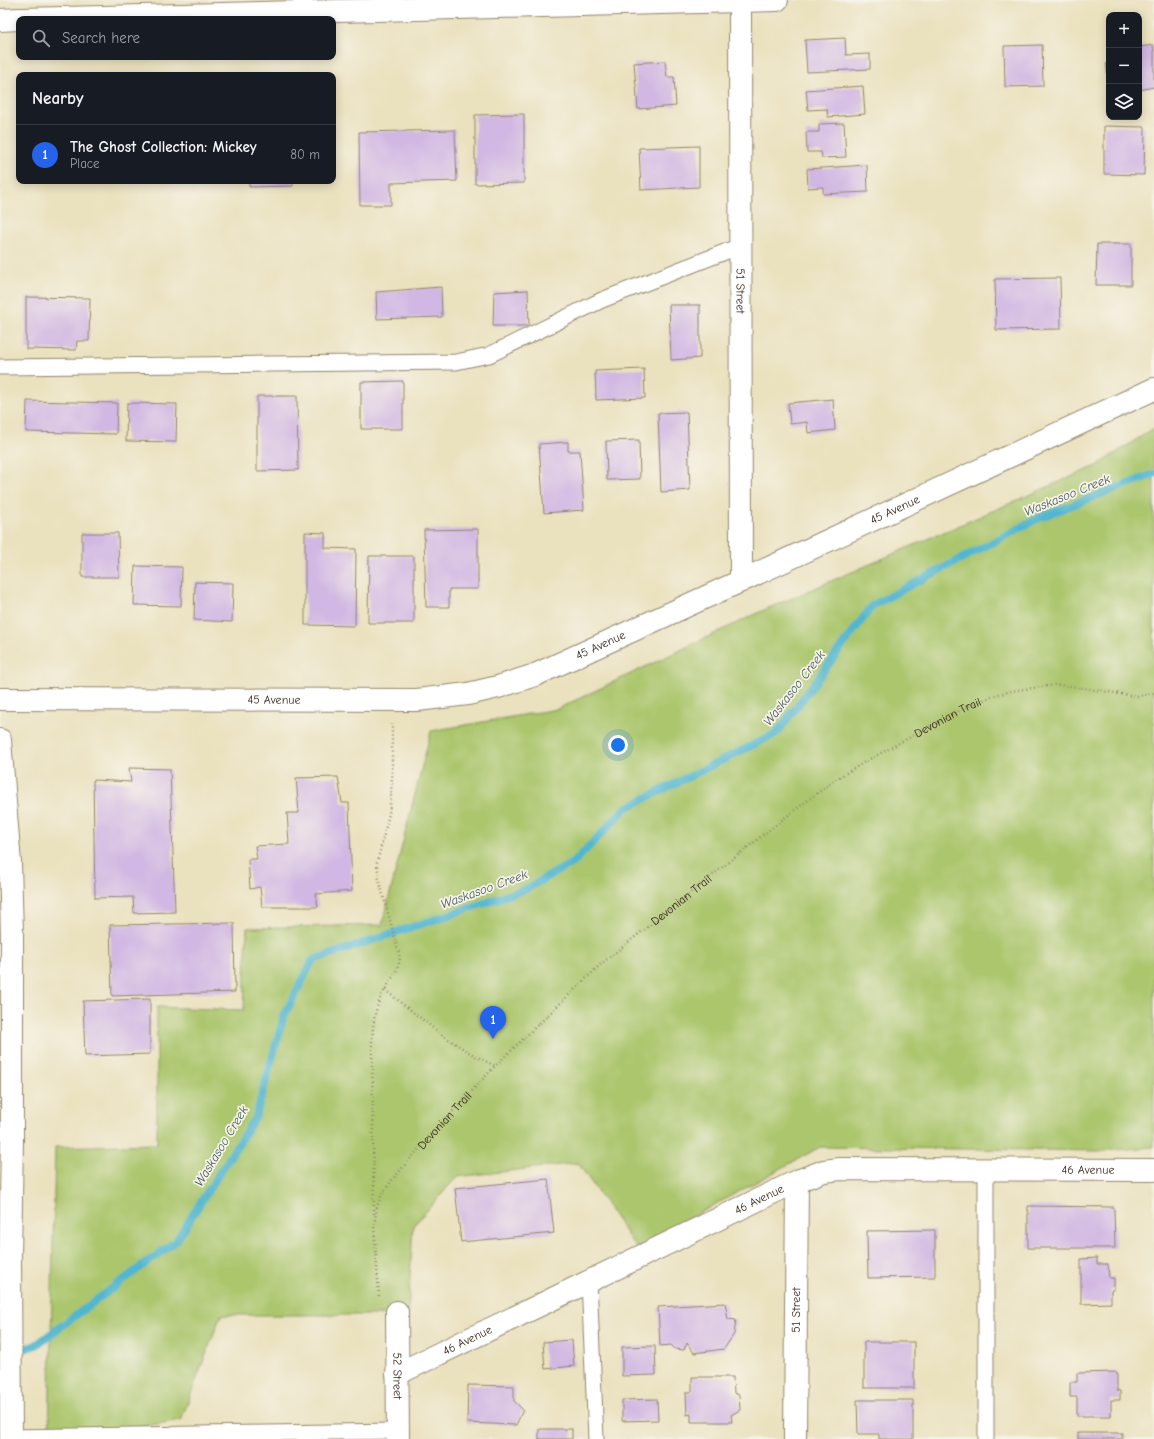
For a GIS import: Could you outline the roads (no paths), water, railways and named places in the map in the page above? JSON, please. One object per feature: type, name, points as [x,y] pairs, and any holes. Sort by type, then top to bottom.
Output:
[{"type":"street","points":[[142,16],[777,0]]},
{"type":"street","name":"51 Street","points":[[740,1],[741,581]]},
{"type":"street","points":[[0,20],[16,19]]},
{"type":"street","name":"45 Avenue","points":[[0,699],[392,700],[430,699],[468,694],[498,687],[535,675],[1154,389]]},
{"type":"street","points":[[0,740],[10,863],[6,932],[6,1141],[10,1258],[11,1438]]},
{"type":"street","name":"46 Avenue","points":[[397,1374],[797,1181],[824,1171],[840,1169],[1154,1170]]},
{"type":"street","name":"51 Street","points":[[795,1439],[797,1181]]},
{"type":"street","name":"52 Street","points":[[388,1307],[397,1374],[392,1434]]},
{"type":"lane","points":[[0,366],[456,362],[489,355],[602,300],[740,246]]},
{"type":"lane","points":[[986,1169],[986,1439]]},
{"type":"lane","points":[[589,1281],[596,1439]]},
{"type":"lane","points":[[11,1438],[33,1436],[392,1434]]},
{"type":"waterway","name":"Waskasoo Creek","points":[[12,1353],[36,1345],[176,1241],[256,1116],[284,1016],[313,960],[526,889],[574,862],[626,808],[777,733],[873,605],[1041,517],[1154,474]]},
{"type":"place","name":"The Ghost Collection: Mickey","points":[[493,1039]]}]
